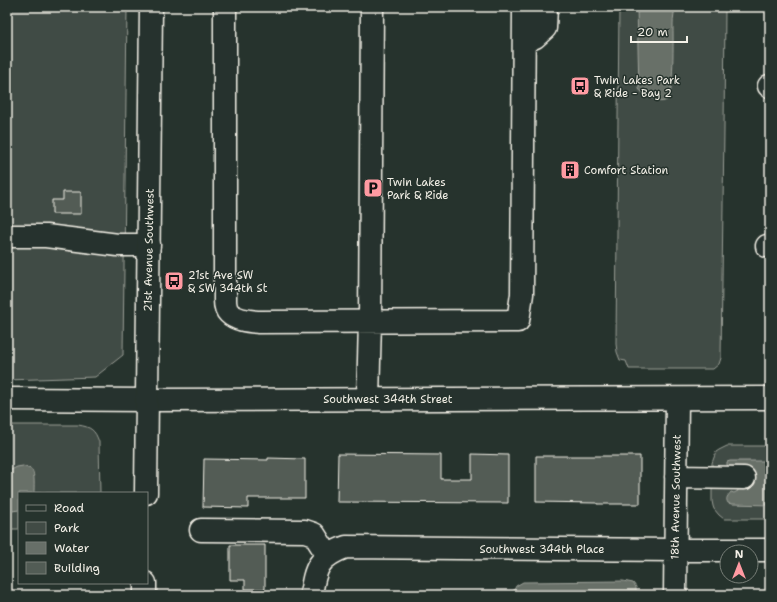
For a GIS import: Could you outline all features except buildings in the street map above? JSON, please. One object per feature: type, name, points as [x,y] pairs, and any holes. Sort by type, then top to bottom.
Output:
[{"type":"street","name":"21st Avenue Southwest","points":[[146,492],[151,7]]},
{"type":"street","points":[[225,7],[224,295],[225,304],[229,313],[247,321],[518,321],[522,294],[524,7]]},
{"type":"street","points":[[368,399],[370,321],[372,7]]},
{"type":"street","points":[[524,42],[535,37],[545,28],[546,7]]},
{"type":"street","points":[[7,236],[46,236],[118,245],[149,245]]},
{"type":"street","name":"Southwest 344th Street","points":[[7,399],[770,398]]},
{"type":"street","name":"18th Avenue Southwest","points":[[675,595],[677,399]]},
{"type":"street","points":[[676,478],[744,478]]},
{"type":"street","points":[[201,530],[305,530],[314,534],[324,560],[314,577],[310,595]]},
{"type":"street","name":"Southwest 344th Place","points":[[324,560],[336,551],[346,547],[770,550]]},
{"type":"street","points":[[145,584],[145,595]]},
{"type":"green space","points":[[7,7],[127,7],[123,355],[95,377],[7,380]]},
{"type":"green space","points":[[619,7],[725,7],[721,358],[719,364],[713,369],[629,369],[626,361],[620,360],[617,352]]},
{"type":"green space","points":[[7,425],[78,425],[92,430],[99,442],[100,492],[18,492],[18,529],[7,529]]},
{"type":"green space","points":[[727,446],[770,446],[770,519],[724,519],[714,509],[712,501],[712,463],[716,452]]},
{"type":"water","points":[[637,7],[675,7],[673,23],[673,64],[670,94],[668,99],[661,102],[644,94],[639,89]]},
{"type":"water","points":[[770,461],[770,505],[728,503],[727,498],[731,492],[734,493],[738,491],[727,465],[727,462]]},
{"type":"water","points":[[23,466],[32,470],[34,492],[18,492],[18,510],[12,511],[7,503],[7,472]]},
{"type":"water","points":[[623,581],[633,583],[636,587],[636,595],[514,595],[513,592],[516,586],[523,582]]},
{"type":"place","name":"Twin Lakes Park & Ride - Bay 2","points":[[580,86]]},
{"type":"place","name":"Comfort Station","points":[[570,170]]},
{"type":"place","name":"Twin Lakes Park & Ride","points":[[373,188]]},
{"type":"place","name":"21st Ave SW & SW 344th St","points":[[174,281]]}]
